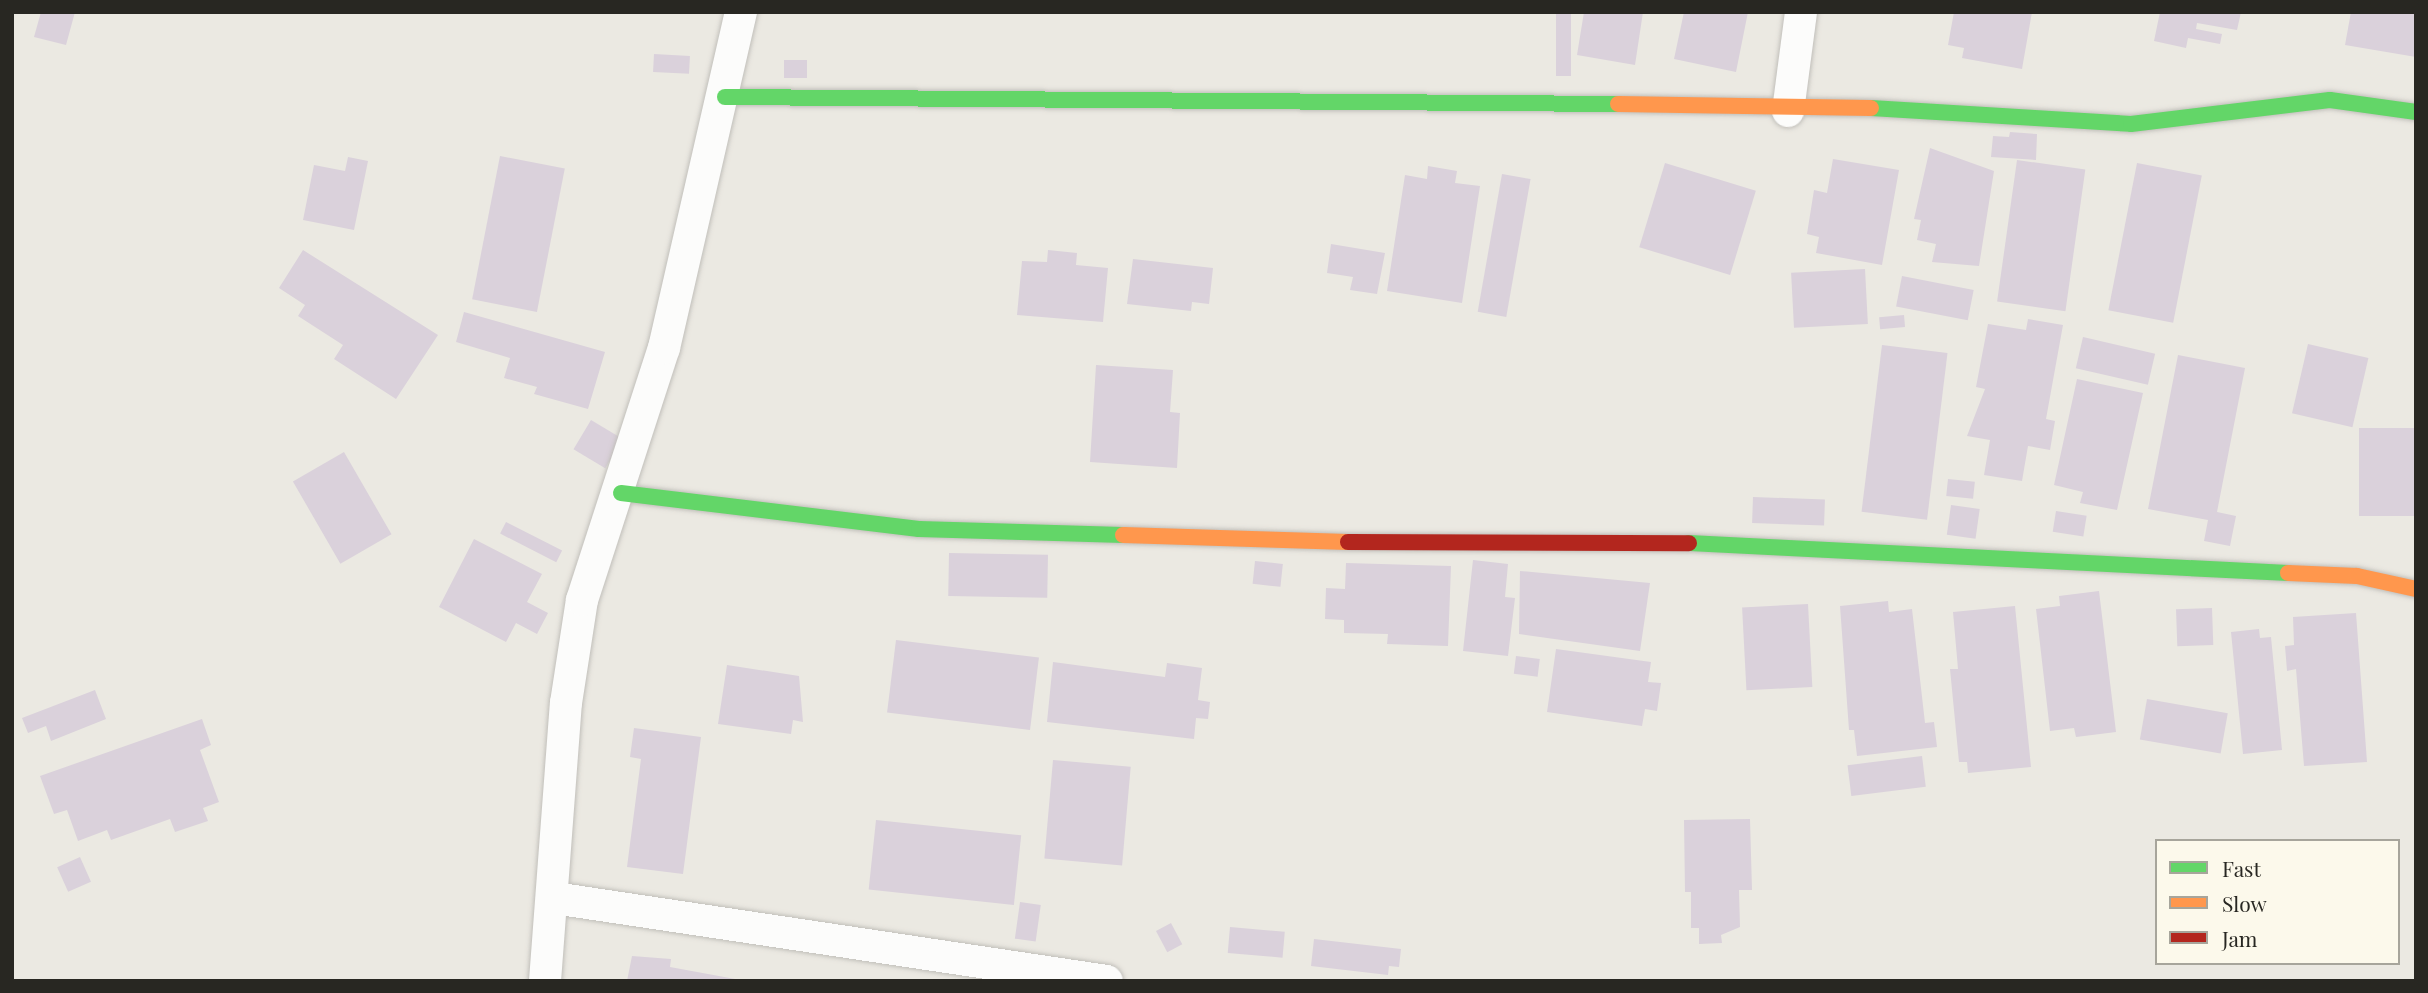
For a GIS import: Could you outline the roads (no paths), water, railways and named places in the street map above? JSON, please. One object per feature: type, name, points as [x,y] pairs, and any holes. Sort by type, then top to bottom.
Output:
[{"type":"street","points":[[545,981],[554,898],[566,704],[582,600],[593,555],[621,493],[664,348],[725,97],[741,12]]},
{"type":"street","points":[[1788,111],[1801,12]]},
{"type":"street","points":[[725,97],[1528,100],[1788,111],[1883,108],[2131,124],[2330,100],[2416,112]]},
{"type":"street","points":[[621,493],[919,529],[1423,544],[1665,541],[1965,561],[2357,576],[2416,589]]},
{"type":"street","points":[[554,898],[939,970],[1107,981]]}]
